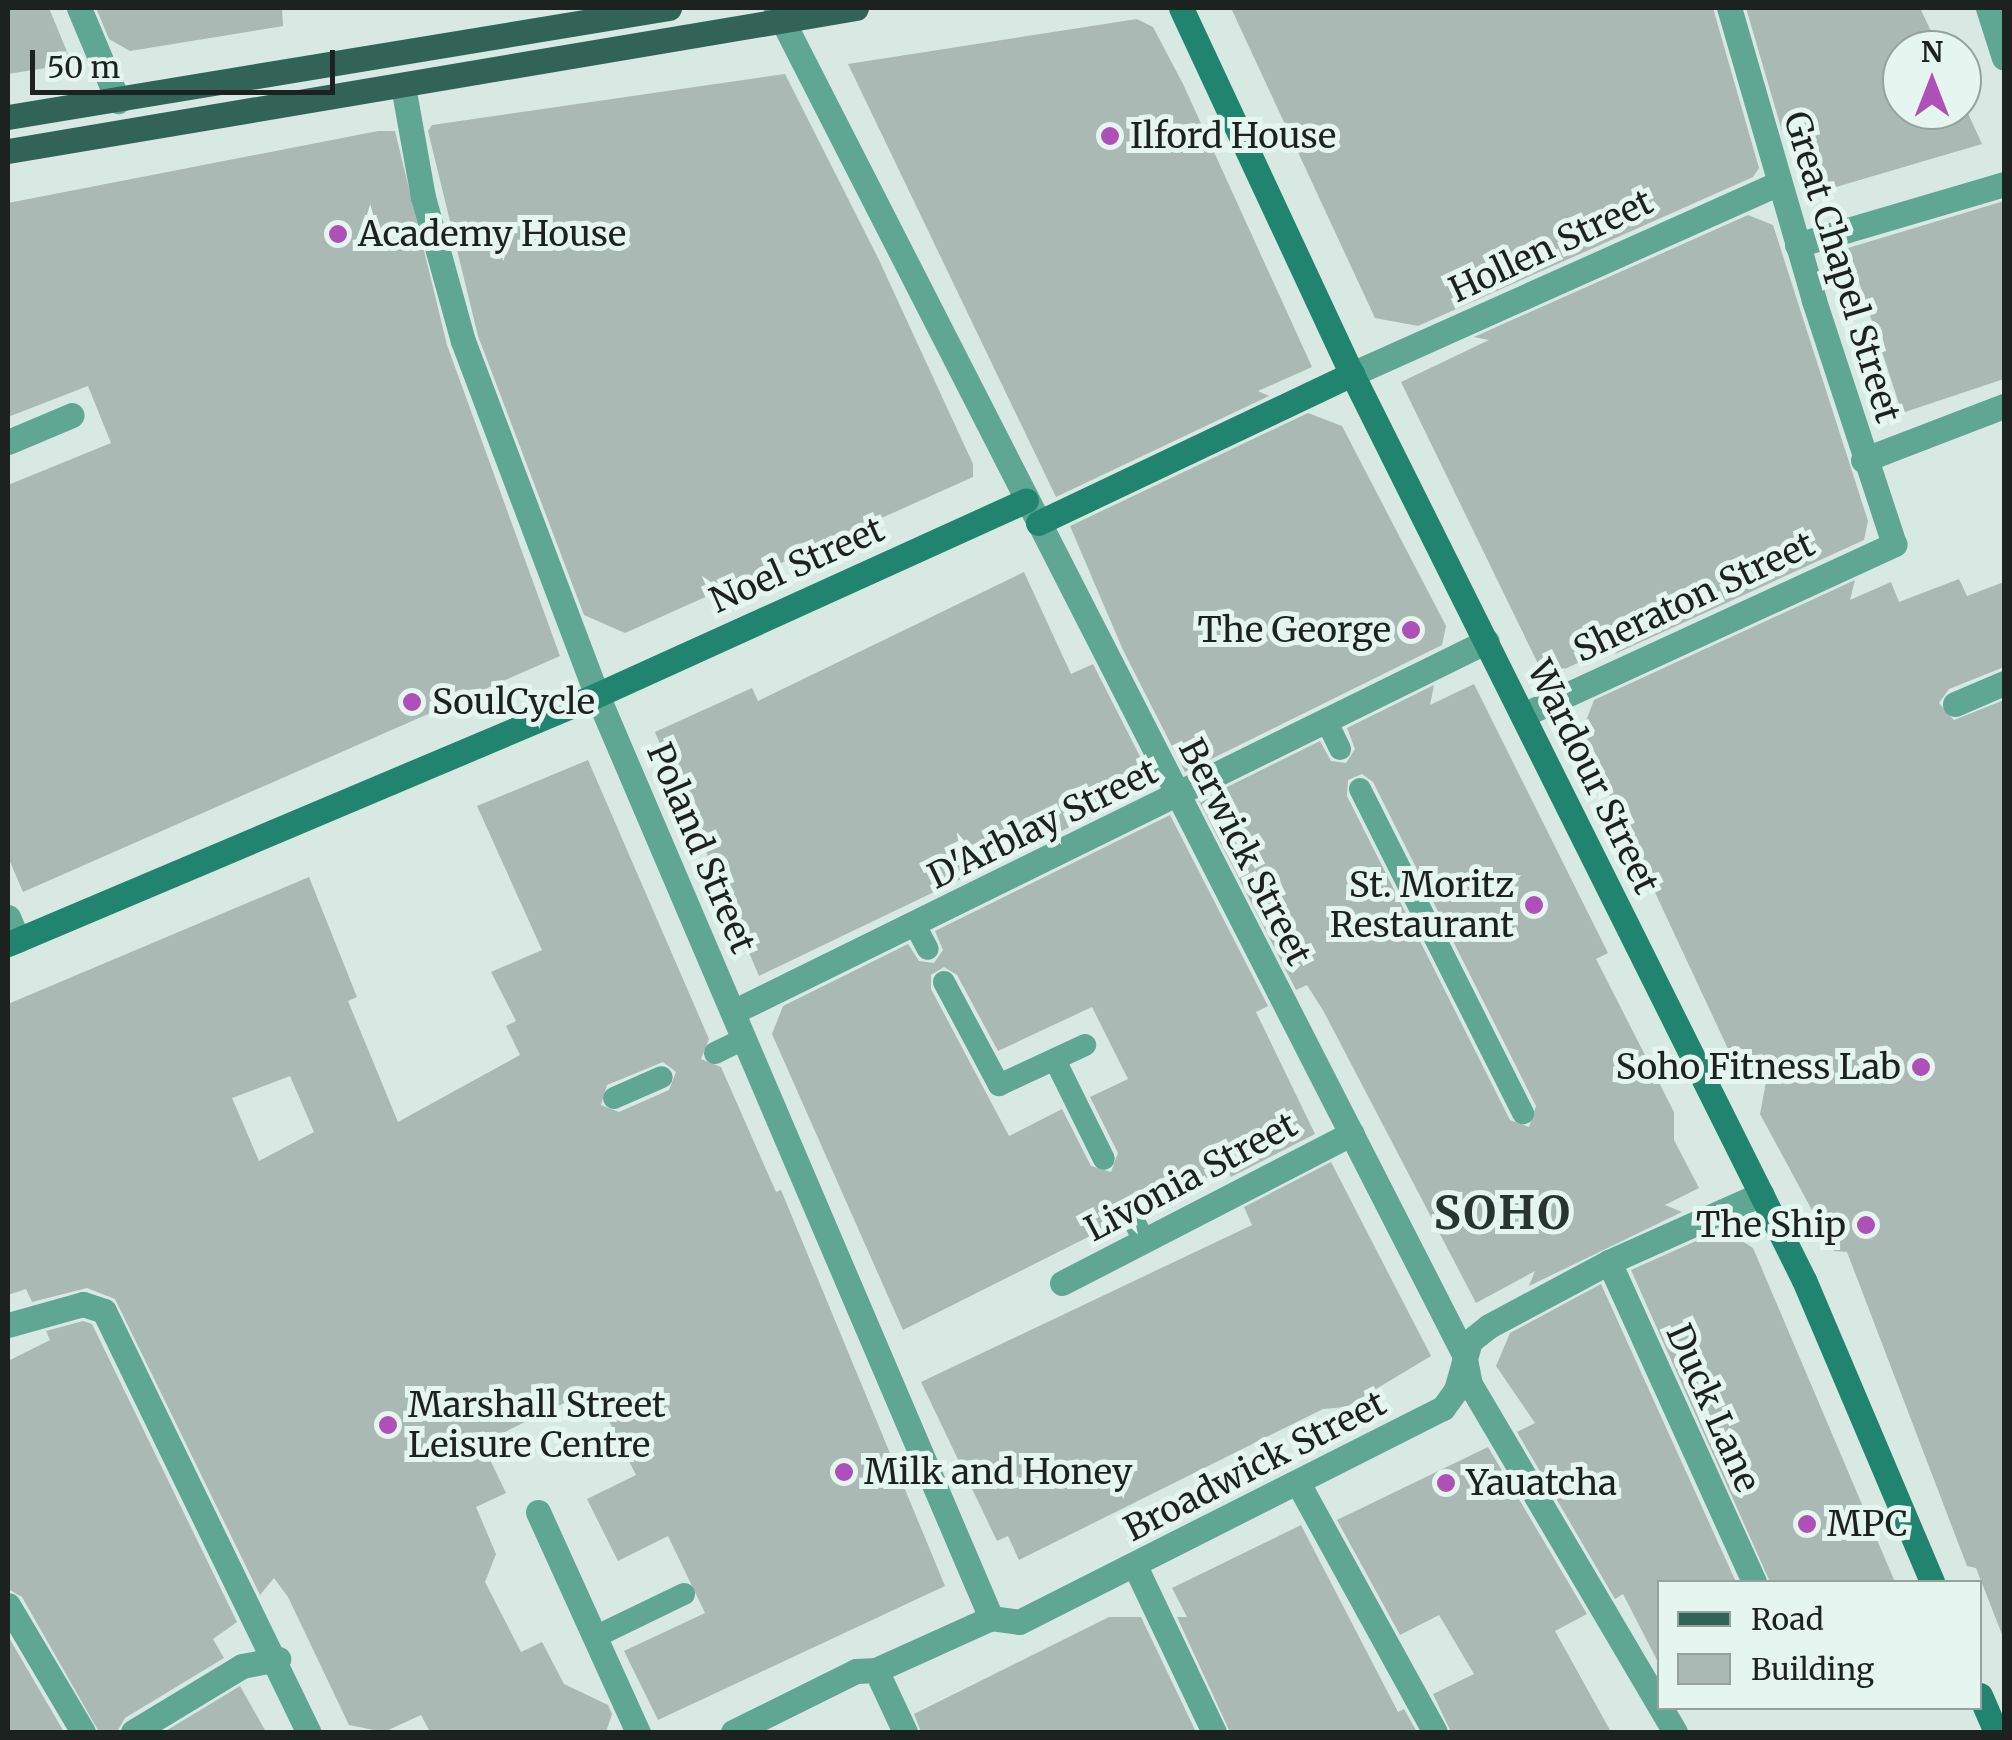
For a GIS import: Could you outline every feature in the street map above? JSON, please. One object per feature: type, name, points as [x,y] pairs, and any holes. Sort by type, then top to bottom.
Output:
[{"type":"main road","points":[[8,117],[401,52],[543,18],[669,8]]},
{"type":"main road","points":[[8,151],[404,86],[779,14],[856,8]]},
{"type":"street","points":[[79,8],[118,101]]},
{"type":"street","name":"Wardour Street","points":[[1181,8],[1352,374],[1804,1280],[1931,1580]]},
{"type":"street","name":"Great Chapel Street","points":[[1729,8],[1797,245],[1894,544]]},
{"type":"street","points":[[1988,8],[2004,58]]},
{"type":"street","name":"Berwick Street","points":[[779,14],[1464,1354],[1470,1384],[1657,1701]]},
{"type":"street","name":"Poland Street","points":[[404,86],[423,197],[462,341],[597,694],[991,1618]]},
{"type":"street","name":"Hollen Street","points":[[1352,374],[1780,183]]},
{"type":"street","points":[[1797,245],[2004,184]]},
{"type":"street","points":[[1038,523],[1352,374]]},
{"type":"street","points":[[1864,460],[2004,406]]},
{"type":"street","points":[[8,442],[72,415]]},
{"type":"street","name":"Noel Street","points":[[11,934],[597,694],[1026,500]]},
{"type":"street","name":"Sheraton Street","points":[[1523,715],[1894,544]]},
{"type":"street","name":"D'Arblay Street","points":[[733,1012],[1177,799],[1488,641]]},
{"type":"street","points":[[1955,704],[2004,683]]},
{"type":"street","name":"Livonia Street","points":[[1062,1283],[1352,1133]]},
{"type":"street","name":"Broadwick Street","points":[[733,1732],[856,1671],[876,1670],[991,1618],[1019,1622],[1136,1568],[1443,1408],[1456,1390],[1464,1354],[1489,1326],[1609,1262],[1761,1194]]},
{"type":"street","name":"Duck Lane","points":[[1609,1262],[1753,1580]]},
{"type":"street","points":[[8,1325],[83,1304],[104,1311],[278,1659],[308,1732]]},
{"type":"street","points":[[1298,1483],[1434,1732]]},
{"type":"street","points":[[538,1512],[638,1732]]},
{"type":"street","points":[[1136,1568],[1214,1732]]},
{"type":"street","points":[[8,1605],[83,1732]]},
{"type":"street","points":[[132,1732],[242,1666],[278,1659]]},
{"type":"street","points":[[876,1670],[905,1732]]},
{"type":"street","points":[[1982,1699],[1996,1732]]},
{"type":"street","name":"Berwick Street","points":[[1662,1710],[1675,1732]]},
{"type":"lane","points":[[401,52],[404,86]]},
{"type":"lane","points":[[1327,722],[1340,750]]},
{"type":"lane","points":[[1360,789],[1523,1113]]},
{"type":"lane","points":[[916,925],[928,949]]},
{"type":"lane","points":[[944,982],[999,1085],[1085,1045]]},
{"type":"lane","points":[[715,1053],[744,1039]]},
{"type":"lane","points":[[1055,1060],[1104,1159]]},
{"type":"lane","points":[[614,1098],[662,1077]]},
{"type":"lane","points":[[1131,1215],[1145,1242]]},
{"type":"lane","points":[[595,1637],[684,1594]]},
{"type":"building","points":[[8,8],[49,8],[72,64],[8,74]]},
{"type":"building","points":[[96,8],[282,8],[283,26],[130,51],[109,39]]},
{"type":"building","points":[[1231,8],[1713,8],[1759,168],[1753,177],[1418,326],[1375,318]]},
{"type":"building","points":[[1746,8],[1920,8],[1930,30],[1882,30],[1882,130],[1976,130],[1982,144],[1819,192],[1794,111],[1782,131]]},
{"type":"building","points":[[1137,19],[1153,27],[1183,84],[1312,367],[1258,391],[1269,396],[1056,497],[848,64]]},
{"type":"building","points":[[785,74],[879,260],[973,464],[973,477],[625,633],[584,615],[478,336],[428,131],[432,125]]},
{"type":"building","points":[[378,131],[395,131],[447,345],[560,656],[23,892],[8,857],[8,485],[111,443],[88,386],[8,417],[8,203]]},
{"type":"building","points":[[2004,201],[2004,379],[1902,413],[1848,248]]},
{"type":"building","points":[[1748,215],[1773,225],[1868,521],[1864,540],[1615,654],[1621,643],[1554,674],[1542,672],[1401,382],[1489,340],[1474,337]]},
{"type":"building","points":[[1308,413],[1342,426],[1446,626],[1442,645],[1185,772],[1123,650],[1070,526]]},
{"type":"building","points":[[1024,572],[1071,674],[1093,664],[1155,786],[759,976],[655,732],[752,688],[758,701]]},
{"type":"building","points":[[1959,579],[1967,596],[2004,582],[2004,667],[1949,689],[1939,703],[1954,720],[2004,700],[2003,1637],[1976,1568],[1967,1566],[1847,1252],[1834,1251],[1760,1114],[1766,1082],[1743,1077],[1729,1051],[1581,734],[1594,700],[1855,580],[1850,600],[1891,582],[1899,602]]},
{"type":"building","points":[[1474,684],[1608,953],[1596,959],[1674,1112],[1674,1140],[1699,1188],[1665,1205],[1682,1212],[1529,1286],[1535,1271],[1476,1303],[1324,1012],[1307,985],[1296,990],[1199,801],[1320,741],[1331,761],[1346,763],[1355,749],[1347,728],[1434,685],[1430,705]],"holes":[[[1362,774],[1373,782],[1536,1106],[1529,1127],[1510,1120],[1347,796],[1348,780]]]},
{"type":"building","points":[[588,760],[709,1039],[701,1059],[721,1067],[776,1192],[781,1190],[945,1586],[658,1720],[624,1651],[705,1613],[668,1536],[618,1561],[587,1499],[636,1475],[593,1389],[482,1443],[506,1493],[476,1507],[496,1554],[485,1582],[521,1652],[542,1642],[564,1684],[608,1705],[612,1714],[606,1732],[430,1732],[421,1715],[384,1732],[349,1725],[288,1597],[274,1578],[260,1595],[115,1299],[87,1288],[32,1302],[26,1289],[8,1295],[8,1004],[309,877],[357,997],[348,1001],[398,1122],[520,1055],[506,1026],[516,1021],[491,972],[542,950],[477,806]],"holes":[[[663,1062],[676,1072],[669,1090],[619,1112],[601,1105],[607,1085]],[[290,1076],[314,1132],[259,1161],[232,1098]]]},
{"type":"building","points":[[1170,815],[1268,1006],[1256,1012],[1315,1134],[1231,1177],[1227,1168],[1144,1208],[1125,1201],[1118,1222],[903,1330],[772,1034],[783,1006],[908,944],[919,961],[934,963],[943,950],[935,931]],"holes":[[[944,967],[957,975],[998,1051],[1092,1007],[1128,1079],[1090,1097],[1118,1153],[1111,1172],[1091,1166],[1062,1109],[1009,1136],[931,989],[931,975]]]},
{"type":"building","points":[[1331,1162],[1431,1356],[1346,1407],[1323,1409],[1019,1560],[1008,1536],[997,1541],[921,1382],[1252,1225],[1244,1207]]},
{"type":"building","points":[[1723,1229],[1753,1248],[1894,1580],[1769,1580],[1631,1270]]},
{"type":"building","points":[[1601,1284],[1735,1580],[1657,1580],[1657,1660],[1623,1594],[1615,1599],[1517,1432],[1535,1423],[1496,1366],[1510,1333]]},
{"type":"building","points":[[83,1321],[92,1324],[237,1622],[213,1639],[224,1658],[125,1718],[117,1732],[99,1732],[22,1597],[8,1589],[8,1361],[50,1340],[46,1331]]},
{"type":"building","points":[[1488,1447],[1587,1614],[1555,1631],[1611,1732],[1451,1732],[1433,1694],[1474,1674],[1439,1615],[1400,1635],[1337,1520]]},
{"type":"building","points":[[1301,1525],[1398,1712],[1404,1709],[1417,1732],[1230,1732],[1177,1617],[1187,1617],[1172,1588]]},
{"type":"building","points":[[1109,1617],[1141,1617],[1196,1732],[921,1732],[914,1714]]},
{"type":"building","points":[[8,1636],[64,1732],[8,1732]]},
{"type":"building","points":[[240,1686],[266,1732],[164,1732]]},
{"type":"place","name":"Ilford House","points":[[1110,136]]},
{"type":"place","name":"Academy House","points":[[338,234]]},
{"type":"place","name":"The George","points":[[1411,630]]},
{"type":"place","name":"SoulCycle","points":[[412,702]]},
{"type":"place","name":"St. Moritz Restaurant","points":[[1534,905]]},
{"type":"place","name":"Soho Fitness Lab","points":[[1921,1067]]},
{"type":"place","name":"The Ship","points":[[1866,1225]]},
{"type":"place","name":"Marshall Street Leisure Centre","points":[[388,1425]]},
{"type":"place","name":"Milk and Honey","points":[[844,1472]]},
{"type":"place","name":"Yauatcha","points":[[1446,1483]]},
{"type":"place","name":"MPC","points":[[1807,1524]]},
{"type":"district","name":"SOHO","points":[[1503,1214]]}]
